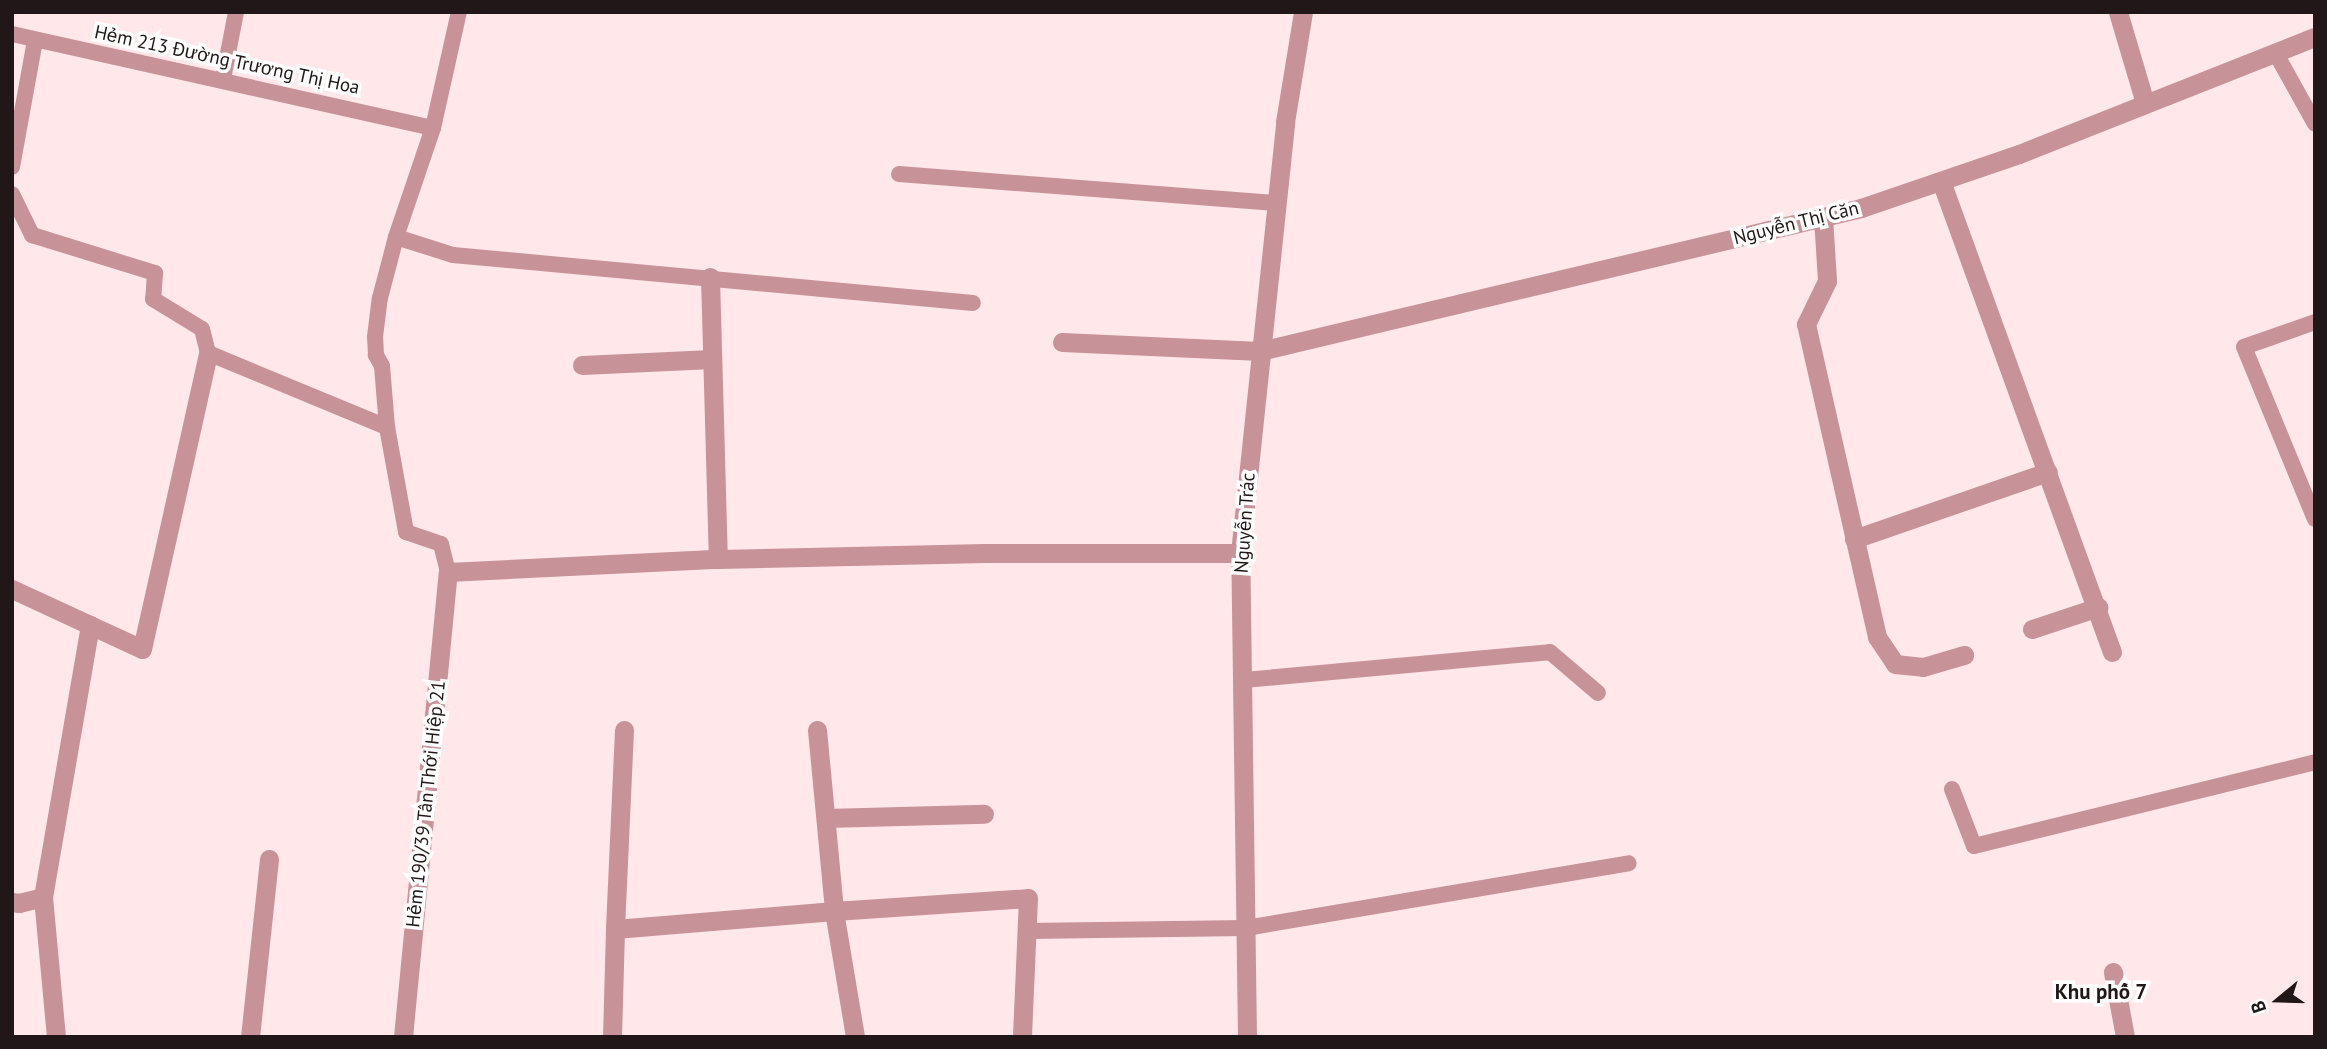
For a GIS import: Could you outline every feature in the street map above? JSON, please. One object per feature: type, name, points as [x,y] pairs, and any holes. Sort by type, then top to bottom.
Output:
[{"type":"street","name":"Nguyễn Trác","points":[[1247,1037],[1244,680],[1240,552],[1276,203],[1303,12]]},
{"type":"street","points":[[2118,12],[2146,103]]},
{"type":"street","name":"Nguyễn Thị Căn","points":[[1062,342],[1260,351],[1861,208],[2019,154],[2315,37]]},
{"type":"street","points":[[1941,180],[2098,607],[2112,652]]},
{"type":"street","points":[[1823,217],[1827,281],[1806,324],[1877,637],[1895,663],[1923,667],[1964,655]]},
{"type":"street","points":[[710,276],[718,559]]},
{"type":"street","points":[[12,589],[142,649],[208,353]]},
{"type":"street","points":[[582,365],[712,359]]},
{"type":"street","points":[[1854,538],[2048,472]]},
{"type":"street","points":[[448,572],[718,559],[985,553],[1240,552]]},
{"type":"street","name":"Hẻm 190/39 Tân Thới Hiệp 21","points":[[403,1037],[448,572]]},
{"type":"street","points":[[2032,629],[2098,607]]},
{"type":"street","points":[[55,1037],[43,897],[90,625]]},
{"type":"street","points":[[612,1037],[624,730]]},
{"type":"street","points":[[817,730],[834,911],[855,1037]]},
{"type":"street","points":[[826,818],[984,814]]},
{"type":"street","points":[[250,1037],[269,859]]},
{"type":"street","points":[[12,902],[19,903],[43,897]]},
{"type":"street","points":[[615,929],[1028,898],[1022,1037]]},
{"type":"street","points":[[2113,972],[2125,1037]]},
{"type":"lane","points":[[223,79],[236,12]]},
{"type":"lane","points":[[448,572],[441,544],[405,531],[387,427],[382,366],[376,355],[375,337],[380,298],[396,237],[433,128],[459,12]]},
{"type":"lane","name":"Hẻm 213 Đường Trương Thị Hoa","points":[[12,34],[433,128]]},
{"type":"lane","points":[[12,167],[35,40]]},
{"type":"lane","points":[[2274,52],[2315,124]]},
{"type":"lane","points":[[899,174],[1276,203]]},
{"type":"lane","points":[[12,194],[32,235],[155,273],[153,299],[202,329],[208,353],[387,427]]},
{"type":"lane","points":[[396,237],[453,254],[710,276],[973,303]]},
{"type":"lane","points":[[2315,322],[2244,347],[2315,519]]},
{"type":"lane","points":[[1244,680],[1550,652],[1598,693]]},
{"type":"lane","points":[[1952,789],[1974,846],[2315,762]]},
{"type":"lane","points":[[1027,931],[1246,928],[1629,863]]},
{"type":"district","name":"Khu phố 7","points":[[2101,992]]}]
